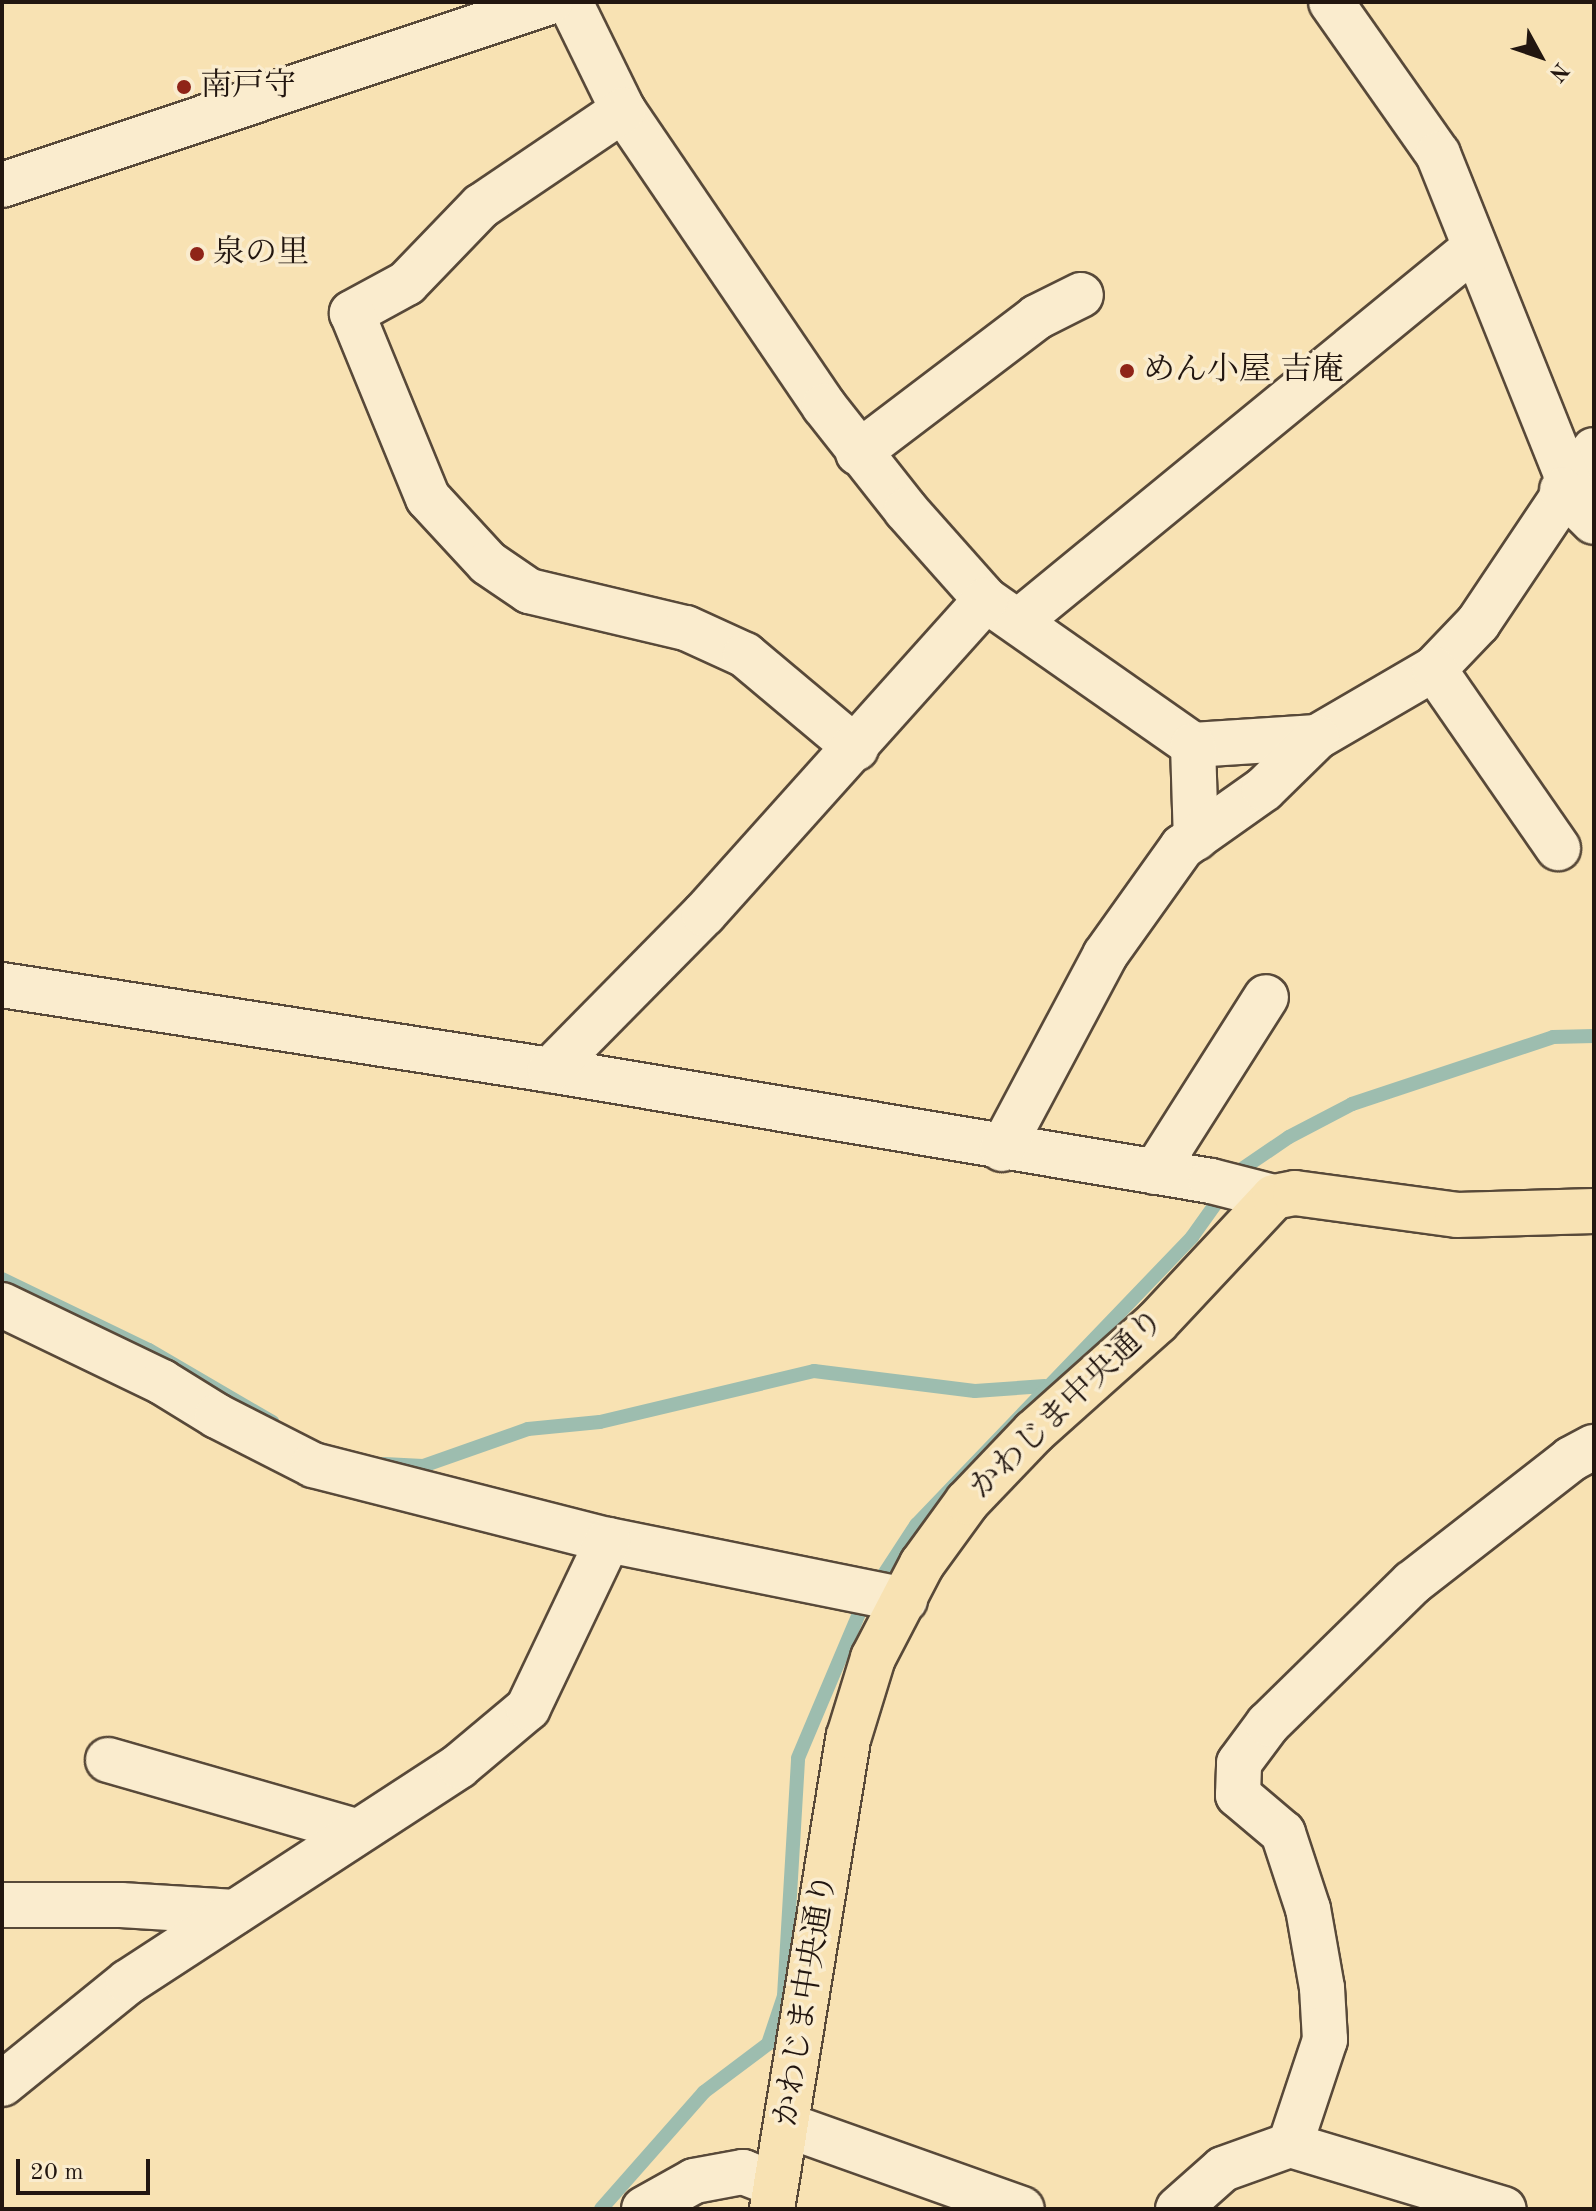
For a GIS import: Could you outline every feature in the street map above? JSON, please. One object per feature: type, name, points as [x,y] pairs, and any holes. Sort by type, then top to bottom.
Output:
[{"type":"main road","points":[[1274,1197],[1295,1193],[1457,1215],[1594,1211]]},
{"type":"main road","name":"かわじま中央通り","points":[[774,2196],[789,2126],[849,1736],[873,1658],[922,1564],[967,1502],[1034,1432],[1157,1322],[1274,1197]]},
{"type":"street","points":[[2,222],[11,182],[550,2]]},
{"type":"street","points":[[570,2],[623,110],[858,453],[1002,610],[1193,745],[1317,737]]},
{"type":"street","points":[[1331,2],[1438,154],[1474,248],[1594,522]]},
{"type":"street","points":[[623,110],[481,206],[407,283],[352,313],[428,498],[488,563],[529,591],[686,628],[745,655],[856,748]]},
{"type":"street","points":[[550,1070],[704,914],[856,748],[1002,610],[1474,248]]},
{"type":"street","points":[[858,453],[1037,317],[1081,295]]},
{"type":"street","points":[[1002,1149],[1105,955],[1182,847],[1264,789],[1317,737],[1434,669],[1478,623],[1575,474]]},
{"type":"street","points":[[1434,669],[1558,848]]},
{"type":"street","points":[[1193,745],[1196,838]]},
{"type":"street","points":[[2,985],[550,1070],[1002,1149],[1155,1172],[1274,1197]]},
{"type":"street","points":[[1155,1172],[1266,997]]},
{"type":"street","points":[[2,1305],[162,1382],[217,1416],[313,1465],[608,1540],[905,1600]]},
{"type":"street","points":[[1290,2145],[1325,2040],[1322,1988],[1308,1909],[1283,1833],[1238,1795],[1239,1763],[1268,1724],[1412,1583],[1571,1459],[1594,1447]]},
{"type":"street","points":[[2,2084],[128,1982],[459,1766],[528,1708],[608,1540]]},
{"type":"street","points":[[108,1760],[356,1831]]},
{"type":"street","points":[[2,1905],[235,1912]]},
{"type":"street","points":[[789,2126],[1022,2209]]},
{"type":"street","points":[[1178,2209],[1223,2169],[1290,2145],[1504,2209]]},
{"type":"street","name":"かわじま中央通り","points":[[644,2209],[706,2179],[743,2172],[774,2196]]},
{"type":"waterway","points":[[601,2209],[704,2092],[768,2044],[784,1996],[798,1758],[860,1611],[916,1525],[1192,1237],[1239,1171],[1289,1137],[1352,1104],[1553,1037],[1594,1036]]},
{"type":"waterway","points":[[2,1279],[149,1350],[272,1422]]},
{"type":"waterway","points":[[384,1464],[423,1466],[528,1429],[600,1422],[814,1371],[975,1391],[1045,1386]]},
{"type":"place","name":"南戸守","points":[[184,87]]},
{"type":"place","name":"泉の里","points":[[197,254]]},
{"type":"place","name":"めん小屋 吉庵","points":[[1127,371]]}]
